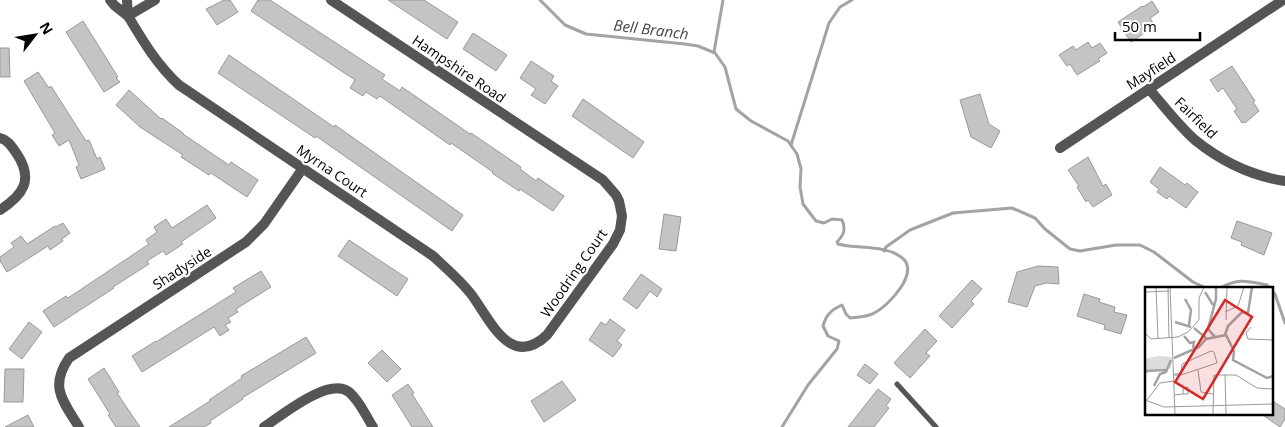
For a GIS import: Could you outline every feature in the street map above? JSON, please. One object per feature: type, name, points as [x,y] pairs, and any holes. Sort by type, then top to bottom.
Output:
[{"type":"street","name":"Myrna Court","points":[[110,0],[128,16],[158,64],[179,85],[433,256],[470,292],[500,336],[510,344],[523,347]]},
{"type":"street","name":"Myrna Court","points":[[127,0],[128,16]]},
{"type":"street","points":[[128,16],[155,0]]},
{"type":"street","name":"Hampshire Road","points":[[331,0],[572,160]]},
{"type":"street","name":"Mayfield","points":[[1060,148],[1283,0]]},
{"type":"street","name":"Fairfield","points":[[1149,89],[1184,129],[1214,154],[1235,165],[1264,176],[1285,181]]},
{"type":"street","points":[[0,138],[11,146],[24,165],[26,175],[22,192],[15,200],[0,210]]},
{"type":"street","name":"Woodring Court","points":[[523,347],[536,344],[547,335],[613,244],[620,230],[622,216],[620,201],[616,194],[603,180],[572,160]]},
{"type":"street","name":"Shadyside","points":[[79,427],[61,397],[58,388],[60,373],[69,358],[246,242],[264,224],[302,168]]},
{"type":"street","points":[[264,427],[311,396],[323,390],[338,388],[350,392],[373,427]]},
{"type":"lane","points":[[897,384],[936,427]]},
{"type":"building","points":[[224,0],[230,0],[238,12],[217,25],[206,9]]},
{"type":"building","points":[[258,0],[270,0],[385,75],[382,79],[400,91],[402,87],[521,167],[520,169],[536,181],[538,178],[564,196],[553,211],[520,189],[519,191],[380,96],[377,99],[366,92],[363,96],[350,88],[355,80],[251,11]]},
{"type":"building","points":[[388,0],[424,0],[458,22],[447,39]]},
{"type":"building","points":[[1152,1],[1159,12],[1150,18],[1155,26],[1131,42],[1118,22]]},
{"type":"building","points":[[83,21],[120,82],[104,92],[66,32]]},
{"type":"building","points":[[473,33],[507,55],[496,71],[463,49]]},
{"type":"building","points":[[1088,42],[1092,48],[1100,43],[1107,53],[1098,59],[1100,61],[1077,75],[1070,64],[1067,66],[1059,55],[1073,46],[1076,50]]},
{"type":"building","points":[[0,48],[9,48],[10,77],[0,77]]},
{"type":"building","points":[[229,55],[334,127],[335,125],[463,215],[452,231],[316,136],[315,138],[218,73]]},
{"type":"building","points":[[531,61],[554,76],[551,81],[558,86],[545,104],[531,95],[536,89],[520,78]]},
{"type":"building","points":[[1232,66],[1255,101],[1253,102],[1259,111],[1245,123],[1242,123],[1234,111],[1237,109],[1223,88],[1218,92],[1210,80]]},
{"type":"building","points":[[38,72],[49,88],[51,86],[86,141],[89,140],[97,159],[100,157],[105,169],[81,179],[76,167],[79,165],[69,140],[59,146],[52,135],[55,133],[24,81]]},
{"type":"building","points":[[129,90],[161,119],[229,165],[231,162],[258,180],[247,197],[211,173],[209,175],[181,157],[183,155],[140,127],[116,105]]},
{"type":"building","points":[[980,94],[989,124],[1000,131],[991,148],[971,137],[960,100]]},
{"type":"building","points":[[583,99],[644,142],[633,158],[572,116]]},
{"type":"building","points":[[1088,157],[1103,186],[1106,184],[1112,195],[1093,207],[1088,200],[1086,202],[1077,187],[1079,186],[1068,170]]},
{"type":"building","points":[[1160,167],[1198,192],[1186,208],[1169,196],[1167,199],[1157,192],[1159,189],[1150,182]]},
{"type":"building","points":[[207,205],[216,218],[181,242],[183,244],[166,255],[163,251],[147,261],[149,264],[54,327],[43,311],[66,296],[68,298],[149,244],[146,240],[157,232],[154,227],[166,219],[172,228]]},
{"type":"building","points":[[664,214],[681,217],[676,251],[659,249]]},
{"type":"building","points":[[1237,221],[1272,233],[1264,255],[1241,245],[1242,242],[1231,238]]},
{"type":"building","points":[[63,223],[70,233],[62,239],[63,241],[50,250],[48,246],[7,272],[0,261],[0,257],[14,247],[11,243],[21,236],[27,244]]},
{"type":"building","points":[[349,240],[408,279],[397,296],[338,256]]},
{"type":"building","points":[[1038,266],[1058,267],[1059,284],[1046,283],[1035,286],[1027,307],[1008,302],[1017,272]]},
{"type":"building","points":[[261,271],[271,287],[236,309],[238,312],[228,318],[231,322],[225,325],[229,330],[220,336],[214,327],[142,372],[132,356],[236,292],[233,288]]},
{"type":"building","points":[[641,274],[662,289],[657,297],[650,291],[637,309],[623,299]]},
{"type":"building","points":[[972,280],[982,289],[971,301],[974,304],[952,328],[939,316]]},
{"type":"building","points":[[1084,294],[1100,299],[1099,302],[1115,307],[1114,312],[1127,315],[1121,334],[1104,329],[1105,325],[1077,316]]},
{"type":"building","points":[[610,319],[625,330],[617,341],[622,345],[613,357],[589,340],[601,322],[606,325]]},
{"type":"building","points":[[29,322],[42,332],[22,359],[9,349]]},
{"type":"building","points":[[925,329],[937,341],[926,353],[930,356],[910,378],[894,363]]},
{"type":"building","points":[[306,337],[316,353],[242,398],[210,421],[211,423],[204,427],[169,427],[210,401],[242,378],[241,376]]},
{"type":"building","points":[[382,350],[401,369],[387,382],[368,363]]},
{"type":"building","points":[[865,364],[878,374],[870,384],[857,375]]},
{"type":"building","points":[[104,368],[119,392],[117,393],[140,427],[116,427],[108,415],[110,414],[88,379]]},
{"type":"building","points":[[5,369],[24,369],[23,402],[4,402]]},
{"type":"building","points":[[562,381],[576,400],[544,422],[531,401]]},
{"type":"building","points":[[408,384],[414,393],[412,394],[433,427],[412,427],[392,395]]},
{"type":"building","points":[[878,389],[891,399],[886,406],[889,408],[874,427],[848,427]]},
{"type":"building","points":[[1272,401],[1285,409],[1285,419],[1280,427],[1261,414],[1272,414]]},
{"type":"building","points":[[28,415],[34,427],[5,427]]},
{"type":"waterway","name":"Bell Branch","points":[[540,0],[565,25],[586,34],[685,44],[698,46],[715,53],[725,67],[736,109],[751,121],[788,141],[797,154],[801,169],[800,187],[803,204],[816,221],[824,223],[832,219],[842,220],[844,232],[837,242],[838,244],[895,253],[906,263],[908,270],[906,278],[895,295],[882,308],[867,316],[850,318],[842,305],[827,316],[823,326],[828,336],[839,341],[837,349],[808,385],[782,427]]},
{"type":"waterway","points":[[714,52],[723,0]]},
{"type":"waterway","points":[[791,145],[829,23],[840,7],[852,0]]},
{"type":"waterway","points":[[884,251],[886,247],[910,230],[953,213],[1012,208],[1035,218],[1045,229],[1070,249],[1080,251],[1116,245],[1140,245],[1154,252],[1193,282],[1204,287]]},
{"type":"waterway","points":[[1223,287],[1243,281],[1269,287]]},
{"type":"waterway","points":[[1272,291],[1275,294],[1285,323]]}]
